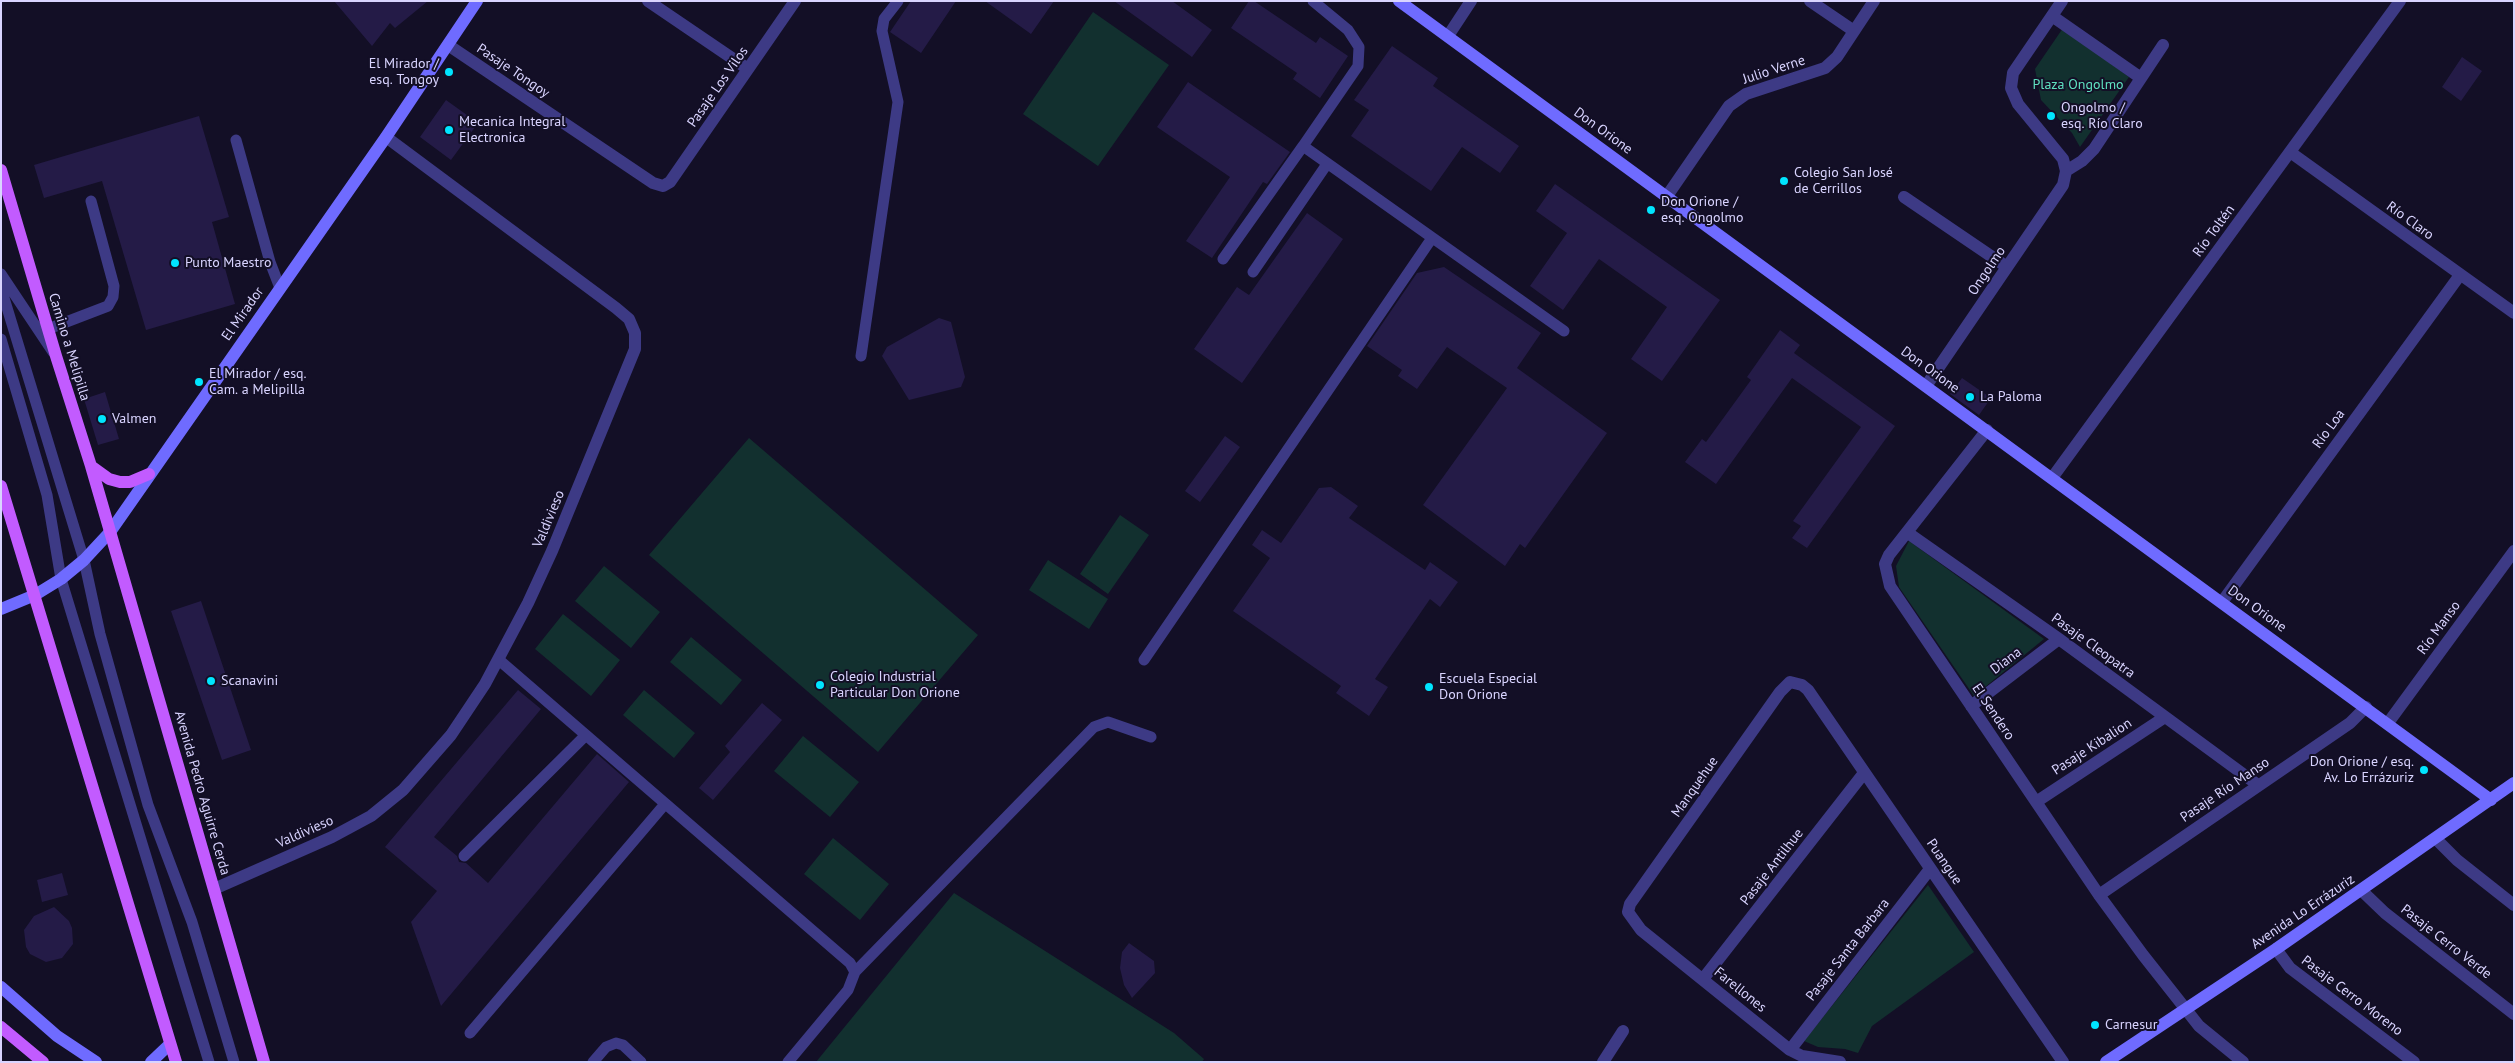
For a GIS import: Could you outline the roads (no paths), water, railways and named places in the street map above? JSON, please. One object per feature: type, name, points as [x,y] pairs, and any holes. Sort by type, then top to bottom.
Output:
[{"type":"main road","name":"Don Orione","points":[[1398,1],[2491,800]]},
{"type":"main road","name":"El Mirador","points":[[1,609],[35,595],[61,579],[84,560],[110,532],[386,137],[448,45],[472,3]]},
{"type":"main road","name":"Camino a Melipilla","points":[[1,170],[110,532]]},
{"type":"main road","points":[[91,466],[104,476],[120,482],[140,479],[149,474]]},
{"type":"main road","points":[[1,486],[176,1062]]},
{"type":"main road","name":"Avenida Pedro Aguirre Cerda","points":[[110,532],[264,1062]]},
{"type":"main road","name":"Avenida Lo Errázuriz","points":[[2106,1062],[2276,949],[2514,783]]},
{"type":"main road","points":[[1,987],[51,1031],[96,1062]]},
{"type":"main road","points":[[1,1027],[43,1062]]},
{"type":"main road","points":[[152,1062],[170,1044]]},
{"type":"street","points":[[648,1],[748,69]]},
{"type":"street","name":"Pasaje Los Vilos","points":[[663,186],[670,182],[795,1]]},
{"type":"street","points":[[1448,36],[1471,1]]},
{"type":"street","points":[[1810,1],[1854,31]]},
{"type":"street","name":"Julio Verne","points":[[1667,196],[1729,106],[1738,98],[1826,68],[1837,57],[1874,1]]},
{"type":"street","points":[[2062,1],[2013,73],[2011,88],[2018,104],[2060,153],[2066,170],[2089,156],[2163,44]]},
{"type":"street","name":"Río Toltén","points":[[2052,478],[2400,1]]},
{"type":"street","points":[[2052,16],[2141,78]]},
{"type":"street","name":"Pasaje Tongoy","points":[[448,45],[653,184],[663,186]]},
{"type":"street","name":"Valdivieso","points":[[214,889],[352,828],[388,803],[417,776],[451,735],[499,660],[540,577],[635,349],[636,333],[629,319],[386,137]]},
{"type":"street","name":"Río Claro","points":[[2290,152],[2514,313]]},
{"type":"street","name":"Ongolmo","points":[[1926,386],[2063,185],[2066,170]]},
{"type":"street","points":[[1904,197],[2008,267]]},
{"type":"street","name":"Río Loa","points":[[2222,602],[2460,274]]},
{"type":"street","name":"El Sendero","points":[[1987,430],[1889,555],[1885,564],[1890,586],[2099,895],[2184,1009],[2208,1035],[2243,1062]]},
{"type":"street","name":"Pasaje Cleopatra","points":[[1908,533],[2059,639],[2258,785]]},
{"type":"street","name":"Río Manso","points":[[2388,723],[2514,551]]},
{"type":"street","name":"Diana","points":[[1970,706],[2059,639]]},
{"type":"street","name":"Manquehue","points":[[1631,919],[1628,912],[1630,904],[1780,692],[1790,682],[1798,683]]},
{"type":"street","name":"Puangue","points":[[1798,683],[1808,690],[2063,1062]]},
{"type":"street","name":"Pasaje Río Manso","points":[[2099,895],[2350,723],[2366,707]]},
{"type":"street","name":"Pasaje Kibalion","points":[[2036,802],[2165,717]]},
{"type":"street","name":"Pasaje Antilhue","points":[[1703,979],[1864,773]]},
{"type":"street","points":[[2436,839],[2457,860],[2514,905]]},
{"type":"street","name":"Pasaje Santa Barbara","points":[[1790,1050],[1930,869]]},
{"type":"street","name":"Pasaje Cerro Verde","points":[[2361,890],[2385,913],[2514,1014]]},
{"type":"street","name":"Farellones","points":[[1631,919],[1641,930],[1790,1050],[1802,1056],[1840,1062]]},
{"type":"street","name":"Pasaje Cerro Moreno","points":[[2276,949],[2290,968],[2414,1062]]},
{"type":"street","points":[[1603,1062],[1622,1032]]},
{"type":"lane","points":[[862,356],[898,102],[882,31],[884,19],[898,1]]},
{"type":"lane","points":[[1223,258],[1358,66],[1359,47],[1348,30],[1313,1]]},
{"type":"lane","points":[[236,140],[270,262],[280,288]]},
{"type":"lane","points":[[1302,146],[1564,331]]},
{"type":"lane","points":[[1254,272],[1326,164]]},
{"type":"lane","points":[[48,329],[108,306],[113,297],[114,286],[91,201]]},
{"type":"lane","points":[[1144,660],[1432,238]]},
{"type":"lane","points":[[1,274],[56,356]]},
{"type":"lane","points":[[1,288],[84,560],[100,634],[148,805],[192,922],[234,1062]]},
{"type":"lane","points":[[1,339],[47,495],[61,579],[209,1062]]},
{"type":"lane","points":[[499,660],[850,963],[855,972]]},
{"type":"lane","points":[[788,1062],[848,990],[855,972],[1094,727],[1108,722],[1151,737]]},
{"type":"lane","points":[[464,856],[586,734]]},
{"type":"lane","points":[[470,1034],[666,804]]},
{"type":"lane","points":[[593,1062],[606,1048],[616,1043],[623,1045],[641,1062]]},
{"type":"place","name":"El Mirador / esq. Tongoy","points":[[449,72]]},
{"type":"place","name":"Ongolmo / esq. Río Claro","points":[[2051,116]]},
{"type":"place","name":"Mecanica Integral Electronica","points":[[449,130]]},
{"type":"place","name":"Colegio San José de Cerrillos","points":[[1784,181]]},
{"type":"place","name":"Don Orione / esq. Ongolmo","points":[[1651,210]]},
{"type":"place","name":"Punto Maestro","points":[[175,263]]},
{"type":"place","name":"El Mirador / esq. Cam. a Melipilla","points":[[199,382]]},
{"type":"place","name":"La Paloma","points":[[1970,397]]},
{"type":"place","name":"Valmen","points":[[102,419]]},
{"type":"place","name":"Scanavini","points":[[211,681]]},
{"type":"place","name":"Colegio Industrial Particular Don Orione","points":[[820,685]]},
{"type":"place","name":"Escuela Especial Don Orione","points":[[1429,687]]},
{"type":"place","name":"Don Orione / esq. Av. Lo Errázuriz","points":[[2424,770]]},
{"type":"place","name":"Carnesur","points":[[2095,1025]]},
{"type":"park label","name":"Plaza Ongolmo","points":[[2078,85]]}]
